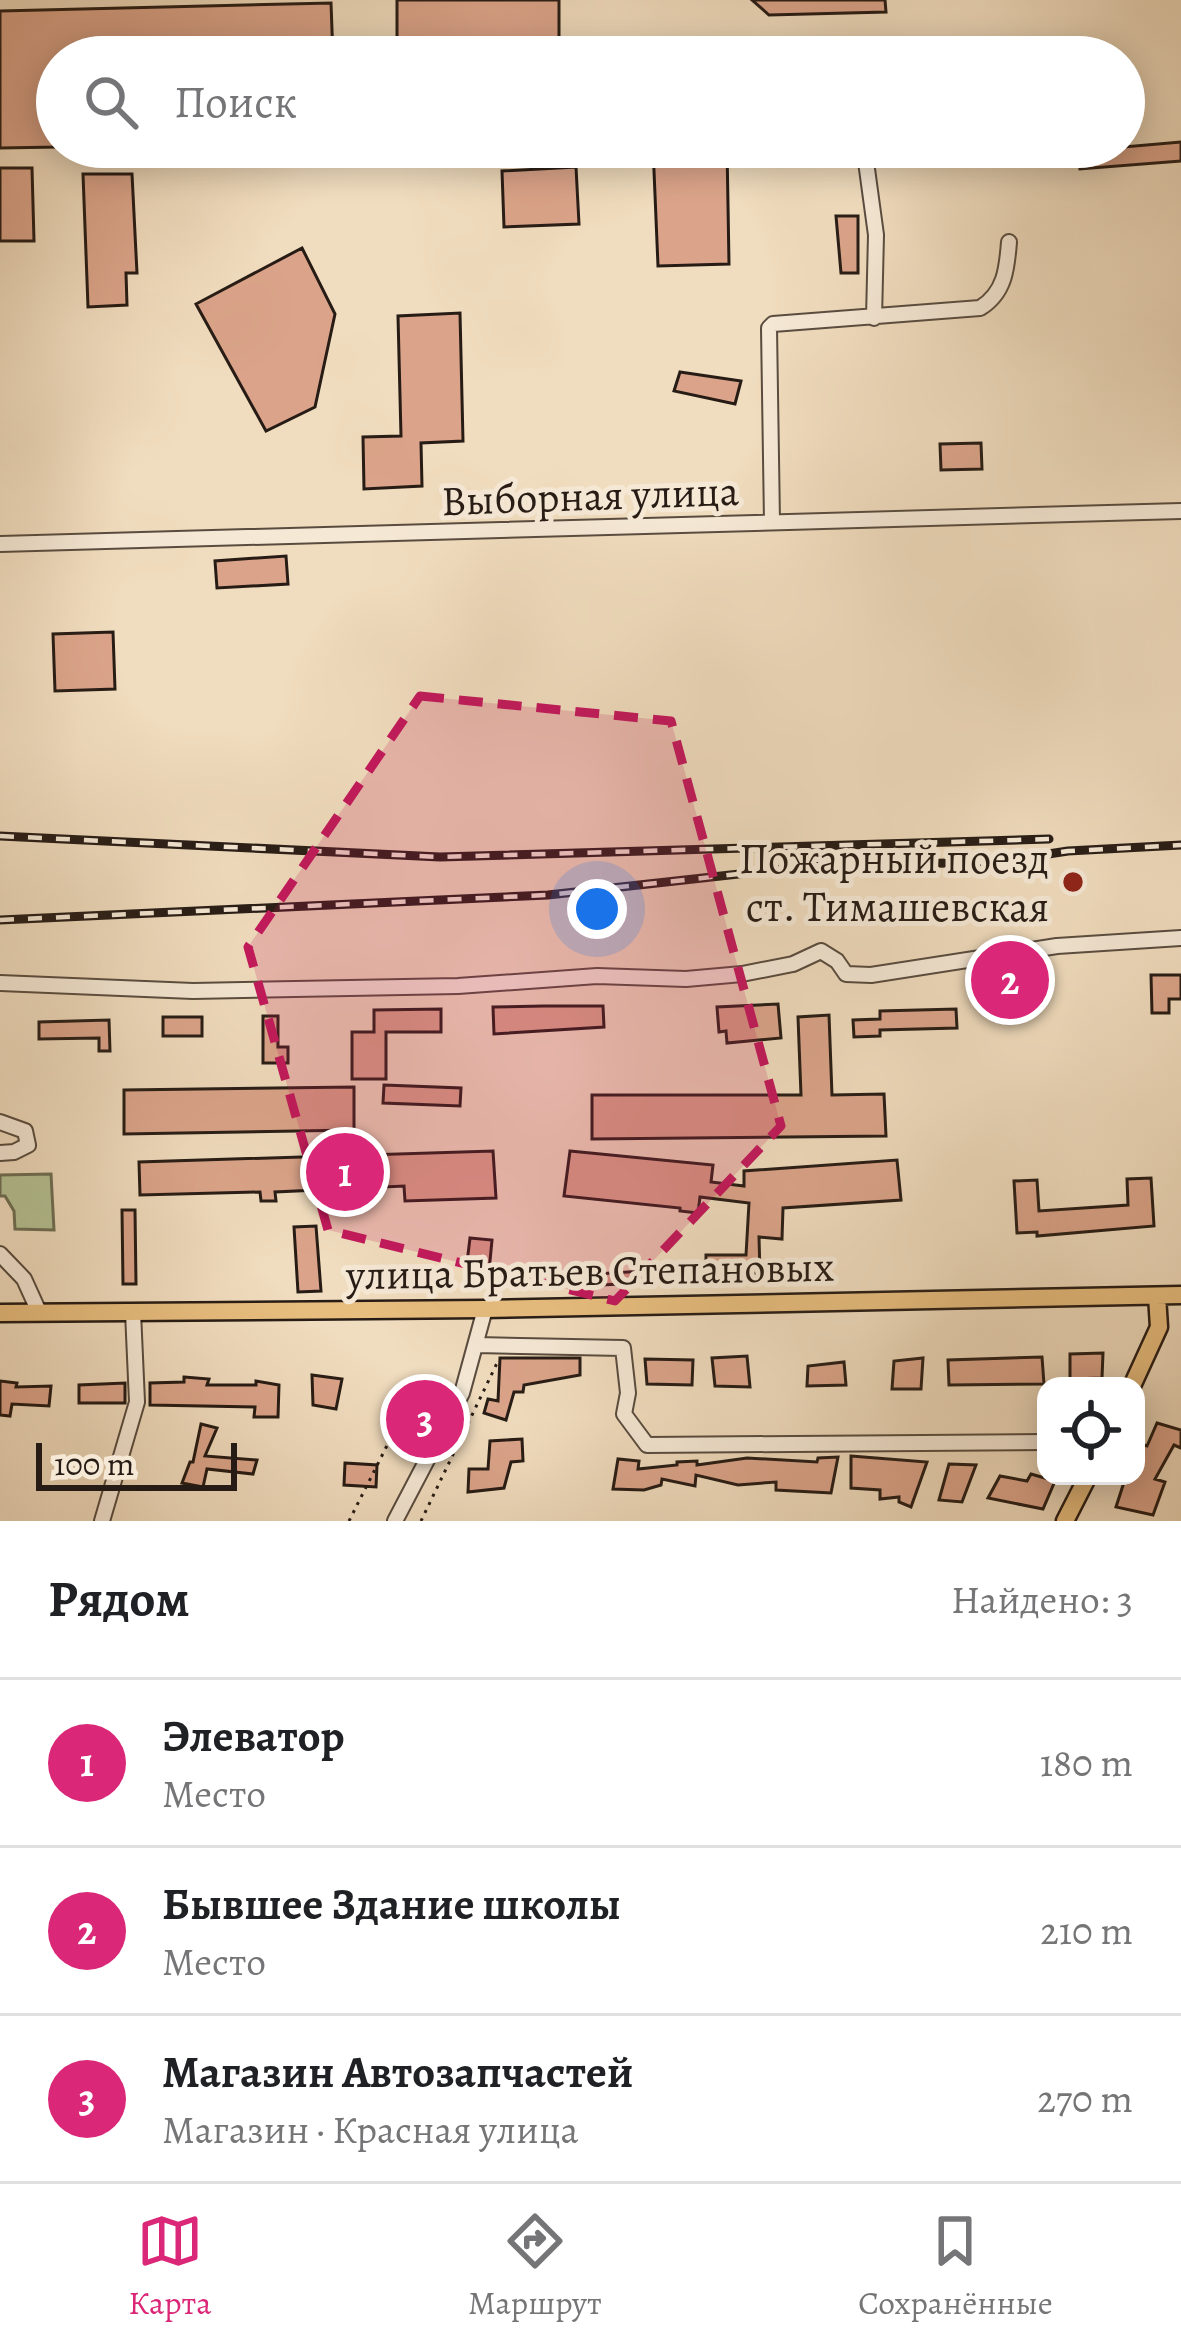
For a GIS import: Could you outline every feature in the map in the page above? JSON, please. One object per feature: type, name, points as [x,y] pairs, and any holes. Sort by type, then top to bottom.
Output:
[{"type":"main road","name":"улица Братьев Степановых","points":[[0,1313],[1181,1295]]},
{"type":"main road","points":[[1136,1377],[1159,1327],[1157,1296]]},
{"type":"main road","points":[[1065,1521],[1083,1485]]},
{"type":"street","points":[[867,168],[876,236],[874,318]]},
{"type":"street","points":[[772,522],[767,332],[773,324],[966,311],[990,302],[1004,278],[1009,242]]},
{"type":"street","name":"Выборная улица","points":[[0,544],[1181,511]]},
{"type":"street","points":[[0,983],[193,991],[458,986],[597,976],[686,979],[776,967],[821,951],[846,974],[871,975],[1057,946],[1181,938]]},
{"type":"street","points":[[0,1122],[25,1131],[28,1145],[14,1153],[0,1153]]},
{"type":"street","points":[[0,1254],[24,1280],[39,1312]]},
{"type":"street","points":[[395,1521],[462,1394],[485,1309]]},
{"type":"street","points":[[102,1521],[137,1402],[133,1312]]},
{"type":"street","points":[[477,1345],[623,1348],[628,1393],[624,1414],[647,1445],[1037,1442]]},
{"type":"path","points":[[421,1521],[500,1358]]},
{"type":"path","points":[[350,1521],[412,1396]]},
{"type":"highlighted area","points":[[420,696],[671,721],[781,1126],[615,1301],[328,1230],[248,947]]},
{"type":"green space","points":[[51,1174],[54,1230],[15,1229],[14,1211],[5,1196],[0,1196],[0,1175]]},
{"type":"building","points":[[397,0],[559,0],[559,36],[397,36]]},
{"type":"building","points":[[752,0],[885,0],[886,12],[769,15]]},
{"type":"building","points":[[331,3],[332,36],[36,36],[36,147],[0,148],[0,11]]},
{"type":"building","points":[[1181,142],[1181,161],[1145,164],[1145,145]]},
{"type":"building","points":[[0,168],[32,168],[34,241],[0,241]]},
{"type":"building","points":[[576,168],[579,224],[504,227],[502,171]]},
{"type":"building","points":[[654,168],[727,168],[729,264],[658,266]]},
{"type":"building","points":[[83,174],[132,174],[137,273],[126,273],[127,305],[88,307]]},
{"type":"building","points":[[836,216],[858,216],[858,273],[841,273]]},
{"type":"building","points":[[302,248],[335,314],[315,407],[266,431],[196,304]]},
{"type":"building","points":[[460,313],[463,441],[421,443],[422,486],[364,489],[363,437],[401,436],[398,316]]},
{"type":"building","points":[[680,372],[741,381],[735,404],[674,391]]},
{"type":"building","points":[[981,443],[982,469],[941,470],[940,444]]},
{"type":"building","points":[[286,556],[288,584],[217,588],[215,561]]},
{"type":"building","points":[[113,632],[115,689],[55,691],[53,634]]},
{"type":"building","points":[[1151,975],[1181,975],[1181,999],[1169,999],[1169,1013],[1152,1013]]},
{"type":"building","points":[[778,1004],[781,1038],[727,1043],[726,1031],[719,1032],[717,1007]]},
{"type":"building","points":[[603,1006],[604,1027],[494,1034],[493,1007]]},
{"type":"building","points":[[441,1009],[441,1032],[386,1032],[386,1079],[352,1079],[352,1032],[374,1032],[374,1010]]},
{"type":"building","points":[[956,1009],[957,1028],[880,1030],[880,1036],[854,1037],[853,1020],[880,1019],[880,1011]]},
{"type":"building","points":[[829,1015],[832,1095],[884,1094],[886,1136],[592,1139],[592,1095],[801,1095],[798,1017]]},
{"type":"building","points":[[263,1016],[278,1016],[278,1047],[288,1047],[288,1063],[263,1063]]},
{"type":"building","points":[[163,1017],[202,1017],[202,1036],[163,1036]]},
{"type":"building","points":[[109,1020],[110,1051],[99,1051],[99,1038],[39,1039],[39,1022]]},
{"type":"building","points":[[384,1085],[461,1088],[460,1106],[383,1103]]},
{"type":"building","points":[[354,1087],[354,1130],[124,1134],[124,1090]]},
{"type":"building","points":[[493,1151],[496,1198],[405,1201],[404,1186],[275,1192],[276,1201],[261,1201],[260,1192],[140,1195],[139,1162]]},
{"type":"building","points":[[570,1151],[713,1165],[711,1182],[744,1186],[744,1171],[897,1160],[901,1200],[783,1208],[782,1239],[759,1237],[760,1274],[706,1273],[706,1255],[746,1255],[749,1203],[700,1197],[698,1213],[564,1196]]},
{"type":"building","points":[[1151,1178],[1154,1226],[1037,1236],[1037,1232],[1017,1233],[1014,1181],[1037,1180],[1039,1211],[1128,1205],[1127,1179]]},
{"type":"building","points":[[122,1210],[135,1210],[136,1284],[123,1284]]},
{"type":"building","points":[[316,1226],[321,1291],[298,1292],[294,1227]]},
{"type":"building","points":[[470,1238],[492,1240],[488,1282],[465,1279]]},
{"type":"building","points":[[658,1270],[659,1282],[583,1286],[582,1275]]},
{"type":"building","points":[[1103,1353],[1102,1377],[1070,1377],[1070,1354]]},
{"type":"building","points":[[747,1356],[750,1387],[715,1386],[712,1358]]},
{"type":"building","points":[[1042,1357],[1043,1377],[1037,1377],[1037,1384],[949,1385],[948,1360]]},
{"type":"building","points":[[500,1358],[580,1358],[580,1375],[524,1385],[523,1392],[514,1392],[506,1420],[484,1413],[488,1399],[498,1401]]},
{"type":"building","points":[[923,1358],[921,1389],[892,1389],[894,1361]]},
{"type":"building","points":[[645,1359],[693,1360],[692,1385],[647,1384]]},
{"type":"building","points":[[844,1362],[846,1385],[807,1386],[808,1366]]},
{"type":"building","points":[[312,1375],[342,1379],[336,1409],[313,1405]]},
{"type":"building","points":[[184,1377],[209,1379],[207,1385],[256,1385],[256,1381],[279,1385],[278,1417],[254,1417],[255,1407],[150,1405],[150,1383],[184,1382]]},
{"type":"building","points":[[0,1381],[17,1383],[16,1387],[51,1386],[49,1406],[12,1404],[10,1416],[0,1415]]},
{"type":"building","points":[[125,1383],[125,1403],[79,1403],[79,1385]]},
{"type":"building","points":[[1157,1423],[1181,1430],[1181,1448],[1174,1445],[1155,1479],[1165,1482],[1153,1515],[1116,1507],[1123,1485],[1145,1485],[1147,1446]]},
{"type":"building","points":[[201,1424],[217,1428],[205,1456],[257,1460],[253,1474],[207,1469],[203,1487],[182,1483],[193,1462]]},
{"type":"building","points":[[522,1439],[523,1461],[511,1462],[504,1488],[468,1492],[469,1469],[488,1469],[490,1441]]},
{"type":"building","points":[[851,1456],[927,1462],[911,1507],[899,1502],[899,1497],[880,1499],[880,1490],[851,1488]]},
{"type":"building","points":[[838,1457],[831,1493],[776,1490],[776,1482],[738,1485],[696,1475],[695,1486],[662,1479],[661,1485],[644,1490],[613,1489],[618,1459],[639,1461],[638,1469],[677,1462],[697,1461],[697,1465],[747,1458],[817,1462],[818,1458]]},
{"type":"building","points":[[345,1463],[377,1465],[376,1487],[344,1485]]},
{"type":"building","points":[[949,1464],[976,1465],[962,1502],[939,1500]]},
{"type":"building","points":[[1031,1474],[1037,1476],[1037,1485],[1053,1485],[1043,1509],[988,1498],[1000,1476],[1027,1481]]},
{"type":"railway","points":[[0,836],[440,857],[1049,839]]},
{"type":"railway","points":[[0,920],[548,895],[811,866],[995,862],[1068,851],[1181,845]]},
{"type":"place","name":"Пожарный поезд ст. Тимашевская","points":[[1073,882]]},
{"type":"place","name":"Бывшее Здание школы","points":[[1010,980]]},
{"type":"place","name":"Элеватор","points":[[345,1172]]},
{"type":"place","name":"Магазин Автозапчастей","points":[[425,1419]]}]
